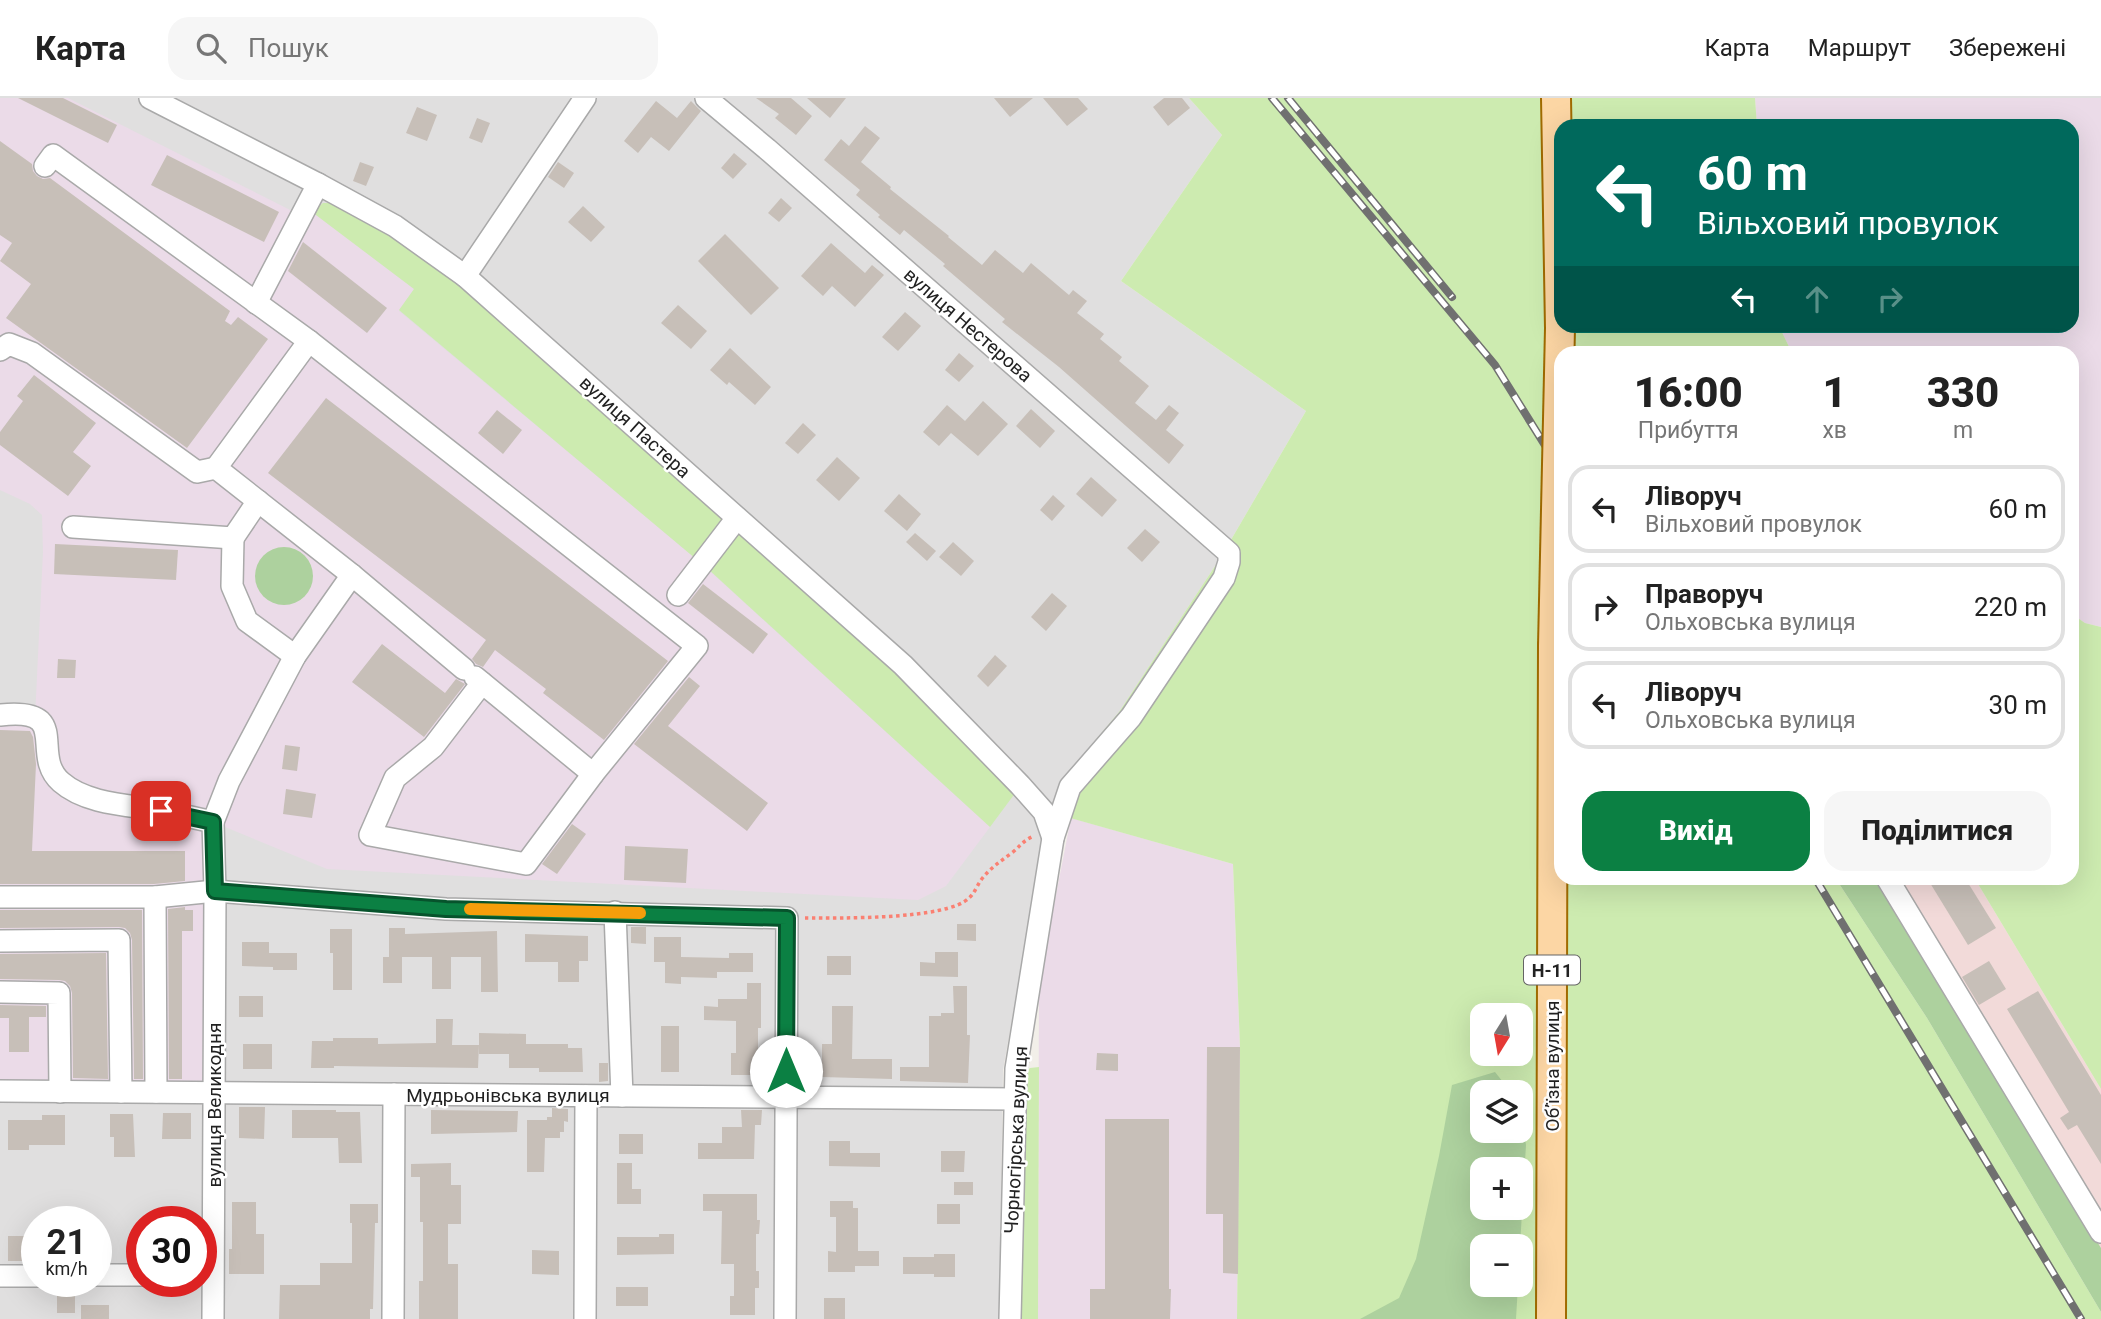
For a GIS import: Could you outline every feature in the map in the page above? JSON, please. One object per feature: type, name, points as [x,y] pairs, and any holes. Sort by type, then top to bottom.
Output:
[{"type":"main road","name":"Обʼїзна вулиця","points":[[1556,98],[1556,119]]},
{"type":"main road","name":"Обʼїзна вулиця","points":[[1549,1311],[1554,601]]},
{"type":"street","name":"вулиця Пастера","points":[[150,98],[395,226],[465,276],[902,665],[1044,812],[1053,838]]},
{"type":"street","points":[[465,276],[585,98]]},
{"type":"street","name":"вулиця Нестерова","points":[[706,98],[1229,553]]},
{"type":"street","points":[[45,166],[53,155],[309,341],[697,646],[593,774],[526,864],[370,835],[395,778],[433,747],[474,676]]},
{"type":"street","points":[[256,303],[318,184]]},
{"type":"street","points":[[0,350],[9,344],[32,353],[197,472],[216,468],[309,341]]},
{"type":"street","points":[[216,468],[352,575],[593,774]]},
{"type":"street","points":[[258,500],[233,538],[232,586],[247,621],[295,656]]},
{"type":"street","points":[[678,596],[737,518]]},
{"type":"street","points":[[73,527],[233,538]]},
{"type":"street","name":"Чорногірська вулиця","points":[[1010,1319],[1018,1058],[1053,838],[1070,788],[1131,718],[1224,578],[1229,553]]},
{"type":"street","points":[[0,715],[23,713],[42,722],[47,731],[51,770],[58,780],[75,792],[111,802],[213,822],[229,781],[295,656],[352,575]]},
{"type":"street","name":"вулиця Великодня","points":[[210,1206],[214,1093],[213,822]]},
{"type":"street","points":[[1891,885],[2101,1232]]},
{"type":"street","points":[[0,897],[155,897],[215,891],[446,909],[787,918],[785,1319]]},
{"type":"street","points":[[155,897],[156,1093]]},
{"type":"street","points":[[615,912],[622,1096]]},
{"type":"street","points":[[0,940],[119,940],[121,1092]]},
{"type":"street","points":[[0,992],[59,993],[60,1092]]},
{"type":"street","name":"Мудрьонівська вулиця","points":[[0,1091],[1015,1098]]},
{"type":"street","points":[[394,1094],[394,1319]]},
{"type":"street","points":[[585,1319],[586,1096]]},
{"type":"street","points":[[0,1276],[21,1276]]},
{"type":"street","name":"вулиця Великодня","points":[[210,1297],[213,1319]]},
{"type":"path","points":[[787,918],[869,918],[930,912],[954,906],[969,899],[982,879],[1024,840],[1036,835],[1053,838]]},
{"type":"shaded area","points":[[0,98],[1189,98],[1222,135],[1121,281],[1306,411],[1221,557],[1119,712],[1064,778],[1049,812],[1003,1070],[999,1319],[0,1319]]},
{"type":"shaded area","points":[[0,98],[68,98],[308,219],[312,212],[414,289],[399,311],[702,564],[990,827],[946,886],[918,900],[327,869],[213,822],[214,1093],[0,1091],[0,715],[35,718],[43,552],[42,515],[30,504],[0,490]]},
{"type":"shaded area","points":[[1755,98],[2101,98],[2101,627],[2079,619],[2079,346],[1789,346],[1782,333],[2079,333],[2079,119],[1756,119]]},
{"type":"shaded area","points":[[1071,818],[1233,864],[1240,1047],[1237,1319],[1038,1319],[1039,982]]},
{"type":"shaded area","points":[[1878,885],[1979,885],[2101,1089],[2101,1248]]},
{"type":"green space","points":[[1189,98],[1755,98],[1756,119],[1554,119],[1554,333],[1782,333],[1789,346],[1554,346],[1554,885],[1840,885],[1927,1018],[2101,1312],[2101,1319],[1237,1319],[1240,1047],[1233,864],[1049,812],[1064,778],[1119,712],[1221,557],[1306,411],[1121,281],[1222,135]]},
{"type":"green space","points":[[323,203],[339,203],[389,231],[459,282],[726,520],[696,559],[399,310],[414,289],[312,212]]},
{"type":"green space","points":[[737,529],[896,670],[1016,792],[990,827],[707,568]]},
{"type":"green space","points":[[278,547],[290,547],[305,555],[313,570],[313,582],[305,597],[290,605],[278,605],[263,597],[255,582],[255,570],[263,555]]},
{"type":"green space","points":[[2079,619],[2101,627],[2101,1089],[1979,885],[2079,885]]},
{"type":"green space","points":[[1840,885],[1878,885],[2101,1248],[2101,1312],[1927,1018]]},
{"type":"green space","points":[[1039,1067],[1038,1319],[1020,1319],[1023,1074],[1030,1068]]},
{"type":"green space","points":[[1495,1072],[1501,1080],[1470,1080],[1470,1143],[1526,1143],[1525,1157],[1470,1157],[1470,1220],[1522,1220],[1521,1234],[1470,1234],[1470,1297],[1517,1297],[1516,1319],[1360,1319],[1399,1298],[1416,1259],[1452,1085]]},
{"type":"building","points":[[18,98],[63,98],[117,125],[108,143]]},
{"type":"building","points":[[756,98],[791,98],[812,116],[796,135],[775,118],[779,114]]},
{"type":"building","points":[[807,98],[846,98],[830,118]]},
{"type":"building","points":[[994,98],[1033,98],[1010,117]]},
{"type":"building","points":[[1043,98],[1078,98],[1088,109],[1067,126]]},
{"type":"building","points":[[1164,98],[1182,98],[1190,108],[1168,126],[1153,107]]},
{"type":"building","points":[[656,101],[677,118],[691,101],[701,111],[669,151],[651,137],[638,153],[624,141]]},
{"type":"building","points":[[417,107],[437,115],[427,141],[406,133]]},
{"type":"building","points":[[477,118],[490,123],[482,143],[469,138]]},
{"type":"building","points":[[865,126],[880,138],[861,162],[982,265],[995,250],[1023,273],[1031,263],[1069,295],[1073,290],[1087,301],[1077,313],[1104,334],[1100,339],[1122,357],[1119,361],[1149,386],[1135,403],[1156,420],[1169,405],[1179,413],[1166,430],[1184,445],[1169,464],[1059,367],[1002,322],[1005,319],[943,266],[945,264],[904,230],[900,235],[878,217],[880,215],[856,195],[860,190],[824,160],[841,139],[849,146]]},
{"type":"building","points":[[0,141],[32,164],[37,176],[50,178],[230,311],[225,321],[231,325],[238,317],[268,339],[187,448],[6,318],[31,284],[0,261],[12,243],[0,235]]},
{"type":"building","points":[[734,153],[747,164],[733,179],[721,168]]},
{"type":"building","points":[[167,155],[279,212],[264,242],[151,185]]},
{"type":"building","points":[[360,162],[374,167],[366,186],[353,181]]},
{"type":"building","points":[[558,162],[574,173],[564,188],[548,177]]},
{"type":"building","points":[[781,198],[792,208],[779,222],[768,213]]},
{"type":"building","points":[[583,206],[605,227],[591,242],[568,222]]},
{"type":"building","points":[[725,234],[779,288],[751,315],[698,261]]},
{"type":"building","points":[[303,242],[387,308],[367,333],[288,271]]},
{"type":"building","points":[[831,243],[865,273],[872,265],[884,275],[855,307],[832,286],[823,296],[801,276]]},
{"type":"building","points":[[678,305],[707,331],[691,349],[661,323]]},
{"type":"building","points":[[905,312],[921,326],[898,351],[882,337]]},
{"type":"building","points":[[730,348],[771,387],[755,405],[729,382],[727,385],[710,370]]},
{"type":"building","points":[[959,353],[974,366],[959,382],[945,370]]},
{"type":"building","points":[[34,375],[96,423],[73,452],[91,466],[68,496],[0,445],[0,432],[23,401],[17,396]]},
{"type":"building","points":[[326,398],[668,661],[604,740],[543,693],[546,689],[495,650],[483,667],[476,664],[472,659],[486,640],[268,473]]},
{"type":"building","points":[[983,401],[1008,424],[978,456],[951,433],[939,446],[923,432],[947,405],[965,421]]},
{"type":"building","points":[[1031,409],[1055,431],[1040,448],[1016,426]]},
{"type":"building","points":[[497,410],[522,430],[503,454],[478,433]]},
{"type":"building","points":[[803,423],[816,435],[798,454],[785,443]]},
{"type":"building","points":[[837,457],[860,478],[839,501],[816,480]]},
{"type":"building","points":[[1091,477],[1117,500],[1102,517],[1076,494]]},
{"type":"building","points":[[899,494],[921,514],[907,531],[884,511]]},
{"type":"building","points":[[1053,495],[1065,506],[1052,521],[1040,510]]},
{"type":"building","points":[[1145,529],[1160,542],[1142,562],[1127,548]]},
{"type":"building","points":[[915,533],[936,551],[927,561],[906,542]]},
{"type":"building","points":[[953,542],[974,561],[961,576],[939,557]]},
{"type":"building","points":[[55,544],[178,550],[176,580],[54,574]]},
{"type":"building","points":[[703,584],[768,634],[753,654],[688,603]]},
{"type":"building","points":[[1052,593],[1067,606],[1046,631],[1031,617]]},
{"type":"building","points":[[382,644],[445,693],[456,679],[465,684],[424,737],[352,682]]},
{"type":"building","points":[[995,655],[1007,666],[988,687],[977,676]]},
{"type":"building","points":[[58,659],[76,660],[75,678],[57,678]]},
{"type":"building","points":[[689,677],[700,686],[668,726],[768,803],[747,831],[634,744]]},
{"type":"building","points":[[0,730],[30,731],[33,737],[36,764],[32,851],[185,851],[185,881],[154,884],[0,884]]},
{"type":"building","points":[[285,745],[300,747],[297,771],[282,769]]},
{"type":"building","points":[[286,789],[316,794],[312,818],[283,814]]},
{"type":"building","points":[[572,824],[586,834],[557,874],[542,864]]},
{"type":"building","points":[[625,846],[688,849],[686,883],[624,880]]},
{"type":"building","points":[[1931,885],[1969,885],[1996,928],[1968,945]]},
{"type":"building","points":[[185,907],[185,910],[193,910],[193,931],[182,931],[182,1079],[169,1079],[168,909]]},
{"type":"building","points":[[0,910],[142,910],[143,1079],[134,1079],[130,933],[119,927],[0,928]]},
{"type":"building","points":[[957,924],[976,924],[976,941],[957,940]]},
{"type":"building","points":[[631,927],[646,927],[646,944],[631,943]]},
{"type":"building","points":[[389,928],[405,928],[405,934],[497,931],[498,992],[481,992],[481,957],[451,957],[451,989],[432,989],[432,957],[402,957],[402,983],[383,983],[383,957],[389,957]]},
{"type":"building","points":[[330,929],[352,929],[352,990],[333,990]]},
{"type":"building","points":[[525,934],[588,936],[588,961],[579,961],[579,982],[558,982],[558,962],[525,962]]},
{"type":"building","points":[[654,937],[681,937],[681,957],[729,958],[729,953],[753,953],[753,972],[717,972],[717,978],[681,977],[681,984],[665,983],[665,962],[654,962]]},
{"type":"building","points":[[242,942],[269,942],[269,953],[297,953],[297,970],[242,966]]},
{"type":"building","points":[[935,952],[958,952],[958,977],[920,976],[920,962],[935,963]]},
{"type":"building","points":[[106,953],[108,1079],[73,1078],[70,986],[59,980],[0,979],[0,954]]},
{"type":"building","points":[[827,956],[851,956],[851,975],[827,975]]},
{"type":"building","points":[[1989,961],[2006,989],[1979,1005],[1962,977]]},
{"type":"building","points":[[747,983],[761,983],[758,1075],[731,1075],[731,1053],[736,1053],[736,1021],[704,1020],[704,1006],[718,1007],[718,999],[747,999]]},
{"type":"building","points":[[953,986],[967,986],[967,1035],[970,1035],[968,1083],[900,1081],[900,1067],[929,1067],[929,1016],[954,1013]]},
{"type":"building","points":[[2038,991],[2101,1095],[2101,1164],[2077,1125],[2068,1130],[2060,1118],[2069,1112],[2007,1009]]},
{"type":"building","points":[[239,996],[263,996],[263,1017],[239,1017]]},
{"type":"building","points":[[0,1005],[46,1006],[46,1017],[29,1017],[29,1052],[9,1052],[9,1018],[0,1018]]},
{"type":"building","points":[[832,1006],[853,1006],[852,1059],[892,1059],[892,1079],[822,1077],[822,1044],[832,1044]]},
{"type":"building","points":[[436,1019],[453,1019],[452,1045],[479,1045],[478,1068],[311,1068],[312,1041],[378,1038],[378,1044],[436,1043]]},
{"type":"building","points":[[661,1026],[679,1026],[679,1072],[661,1072]]},
{"type":"building","points":[[479,1033],[526,1034],[526,1044],[568,1044],[568,1048],[582,1048],[583,1072],[539,1072],[539,1068],[509,1068],[509,1054],[479,1054]]},
{"type":"building","points":[[243,1044],[272,1044],[272,1069],[243,1069]]},
{"type":"building","points":[[1207,1047],[1240,1047],[1238,1274],[1223,1273],[1223,1214],[1206,1214]]},
{"type":"building","points":[[1097,1053],[1118,1054],[1118,1071],[1096,1070]]},
{"type":"building","points":[[599,1063],[608,1063],[608,1081],[599,1082]]},
{"type":"building","points":[[239,1107],[265,1107],[264,1139],[239,1138]]},
{"type":"building","points":[[552,1108],[568,1109],[568,1122],[564,1121],[564,1132],[560,1132],[560,1138],[545,1138],[544,1172],[527,1172],[527,1120],[547,1120],[547,1117],[552,1117]]},
{"type":"building","points":[[292,1110],[360,1112],[362,1163],[339,1163],[338,1138],[292,1138]]},
{"type":"building","points":[[431,1110],[518,1111],[517,1132],[431,1134]]},
{"type":"building","points":[[741,1110],[762,1110],[761,1125],[755,1125],[754,1159],[698,1159],[698,1143],[722,1143],[722,1127],[742,1127]]},
{"type":"building","points":[[163,1113],[191,1113],[191,1139],[162,1139]]},
{"type":"building","points":[[110,1114],[133,1114],[135,1157],[114,1157],[114,1137],[110,1137]]},
{"type":"building","points":[[42,1115],[65,1115],[65,1145],[29,1145],[29,1150],[8,1150],[8,1120],[42,1120]]},
{"type":"building","points":[[1105,1119],[1169,1119],[1170,1319],[1090,1319],[1090,1289],[1105,1289]]},
{"type":"building","points":[[619,1134],[643,1134],[643,1154],[619,1154]]},
{"type":"building","points":[[829,1141],[850,1141],[850,1153],[880,1153],[880,1167],[829,1166]]},
{"type":"building","points":[[941,1151],[965,1151],[964,1172],[941,1172]]},
{"type":"building","points":[[451,1163],[451,1185],[461,1185],[461,1224],[448,1224],[448,1264],[458,1264],[458,1319],[419,1319],[419,1281],[423,1281],[423,1222],[420,1222],[420,1177],[411,1177],[411,1164]]},
{"type":"building","points":[[617,1163],[632,1163],[632,1189],[641,1189],[641,1204],[617,1204]]},
{"type":"building","points":[[954,1182],[973,1182],[973,1195],[954,1195]]},
{"type":"building","points":[[703,1194],[757,1194],[757,1220],[760,1220],[759,1234],[756,1234],[756,1271],[759,1271],[759,1288],[755,1288],[755,1315],[730,1315],[730,1296],[734,1296],[734,1264],[721,1264],[722,1211],[703,1211]]},
{"type":"building","points":[[830,1201],[853,1201],[853,1208],[858,1208],[858,1251],[879,1251],[879,1266],[855,1266],[855,1272],[828,1272],[828,1251],[836,1252],[836,1217],[830,1217]]},
{"type":"building","points":[[232,1202],[256,1202],[256,1234],[264,1234],[264,1274],[229,1274]]},
{"type":"building","points":[[350,1204],[378,1204],[373,1309],[370,1309],[370,1319],[279,1319],[280,1285],[320,1285],[320,1263],[352,1263]]},
{"type":"building","points":[[937,1204],[960,1204],[960,1224],[937,1224]]},
{"type":"building","points":[[659,1234],[674,1234],[674,1254],[617,1255],[617,1237],[659,1237]]},
{"type":"building","points":[[8,1236],[21,1236],[21,1261],[8,1261]]},
{"type":"building","points":[[532,1250],[559,1251],[559,1275],[532,1274]]},
{"type":"building","points":[[934,1254],[955,1254],[955,1277],[903,1274],[903,1257],[934,1257]]},
{"type":"building","points":[[616,1287],[648,1287],[648,1306],[616,1306]]},
{"type":"building","points":[[57,1297],[75,1297],[75,1313],[57,1313]]},
{"type":"building","points":[[824,1298],[845,1298],[845,1319],[824,1319]]},
{"type":"building","points":[[81,1305],[109,1305],[109,1319],[81,1319]]},
{"type":"railway","points":[[1272,98],[1495,365],[1554,460]]},
{"type":"railway","points":[[1288,98],[1452,297]]},
{"type":"railway","points":[[1819,885],[2081,1319]]},
{"type":"slow traffic","points":[[470,909],[640,913]]},
{"type":"route","points":[[161,811],[213,822],[215,891],[446,909],[787,918],[786,1071]]}]
